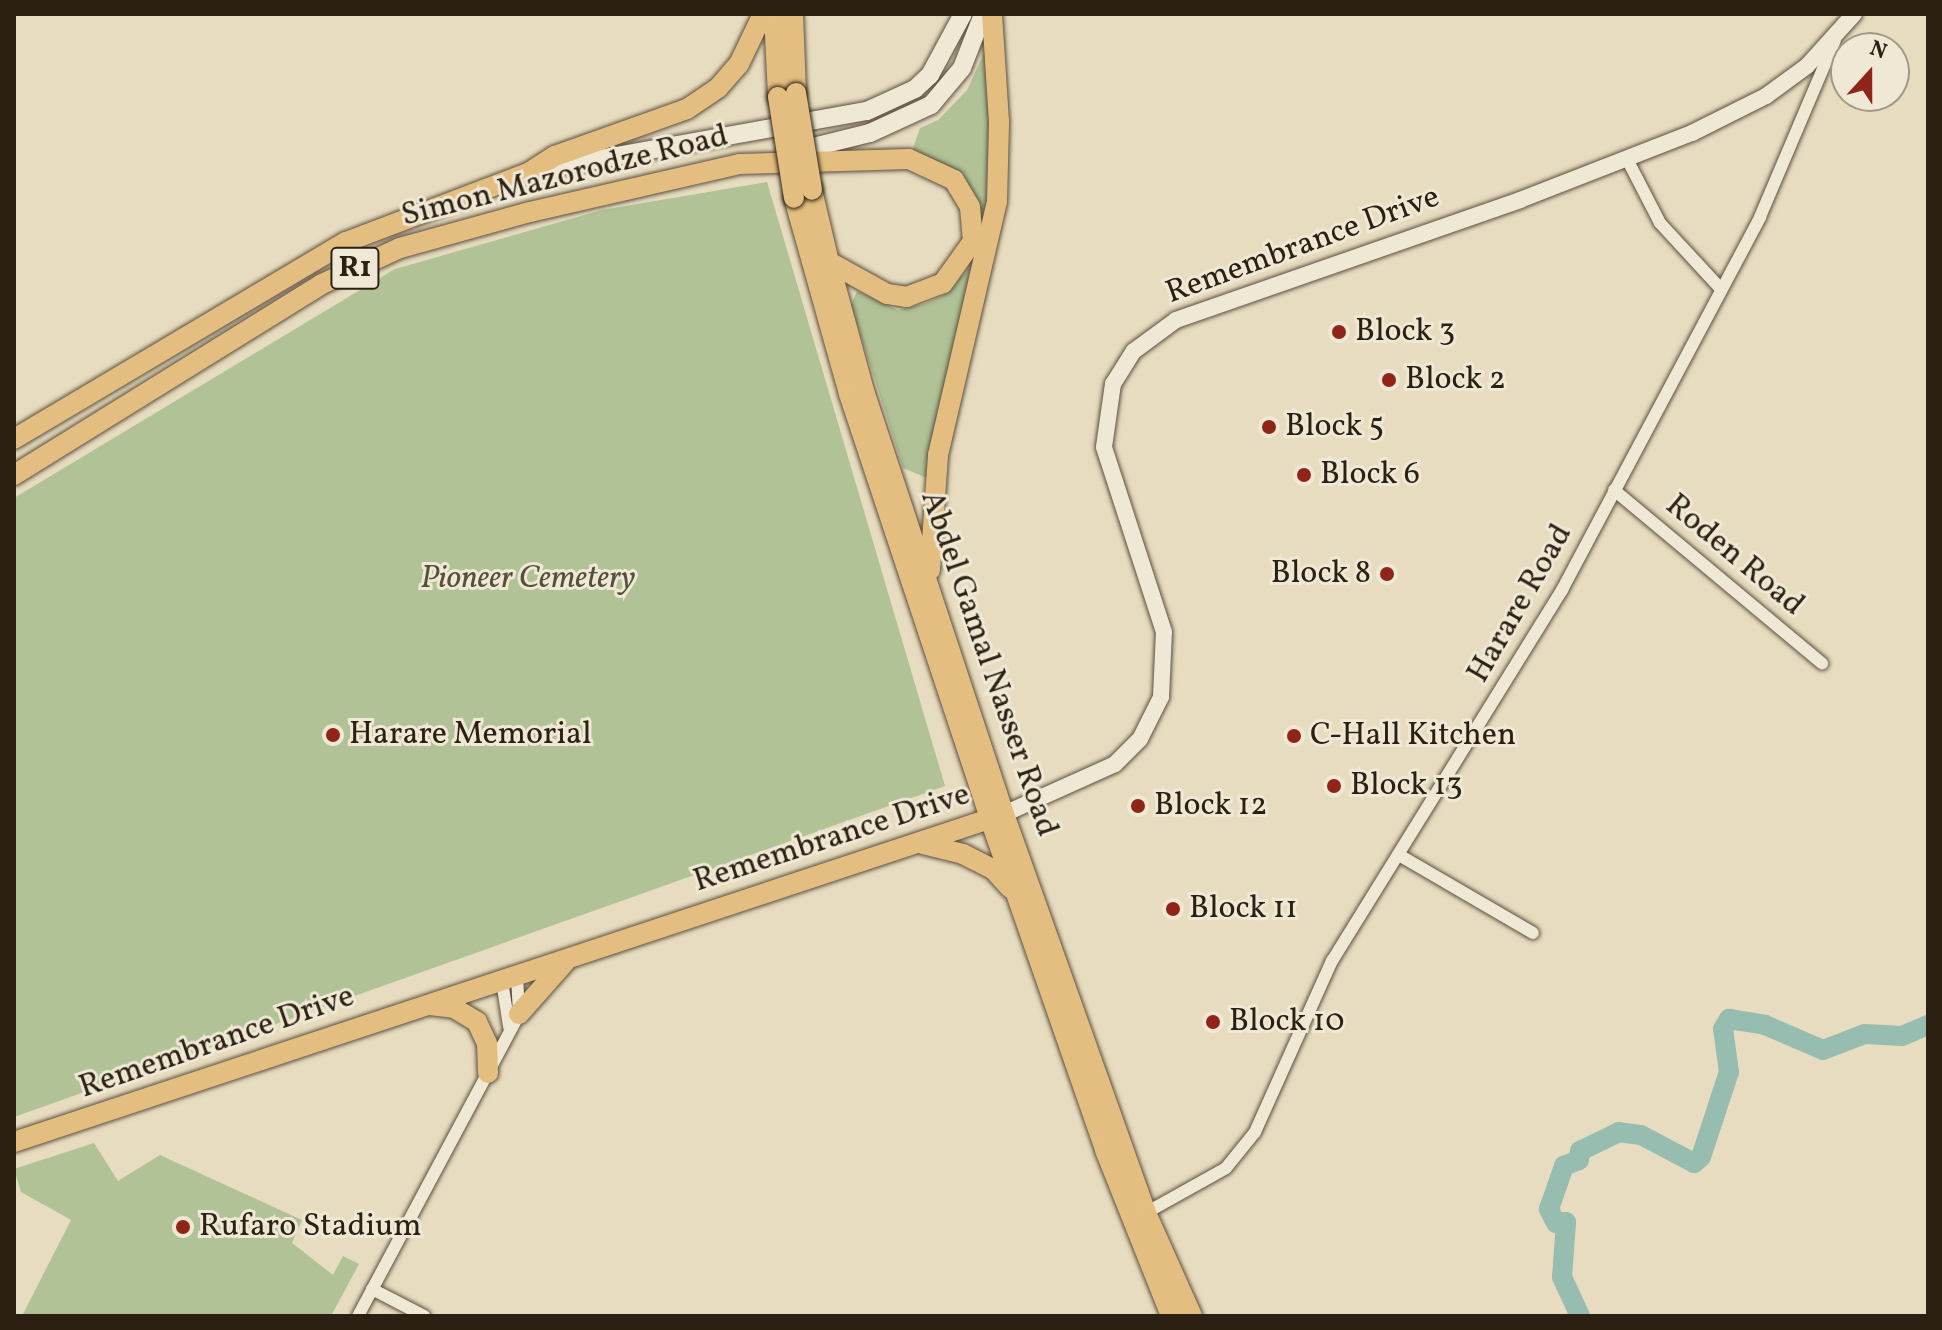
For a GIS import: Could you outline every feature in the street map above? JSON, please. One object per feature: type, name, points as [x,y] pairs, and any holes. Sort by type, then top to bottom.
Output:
[{"type":"main road","points":[[530,172],[555,156],[705,97],[739,64],[763,14]]},
{"type":"main road","name":"Abdel Gamal Nasser Road","points":[[774,14],[803,194],[849,394],[1171,1316]]},
{"type":"main road","name":"Abdel Gamal Nasser Road","points":[[787,95],[793,14]]},
{"type":"main road","name":"Simon Mazorodze Road","points":[[14,439],[346,242],[530,172],[867,111],[915,89],[930,75],[963,14]]},
{"type":"main road","name":"Simon Mazorodze Road","points":[[14,475],[311,291],[400,248],[846,140],[916,115],[946,91],[962,68],[983,14]]},
{"type":"main road","points":[[930,583],[938,455],[997,201],[999,122],[992,14]]},
{"type":"main road","points":[[740,164],[909,159],[946,173],[970,207],[973,231],[968,253],[943,283],[924,292],[887,294],[829,262]]},
{"type":"main road","name":"Abdel Gamal Nasser Road","points":[[803,194],[829,262],[864,391],[930,583],[1018,897],[1138,1216],[1192,1316]]},
{"type":"main road","name":"Remembrance Drive","points":[[14,1142],[426,1004],[923,844],[997,816]]},
{"type":"main road","points":[[923,844],[963,854],[994,870],[1018,897]]},
{"type":"main road","points":[[519,1014],[568,959]]},
{"type":"main road","points":[[426,1004],[454,1008],[477,1022],[487,1043],[488,1073]]},
{"type":"street","name":"Remembrance Drive","points":[[1840,32],[1854,14]]},
{"type":"street","name":"Remembrance Drive","points":[[997,816],[1115,764],[1140,739],[1161,697],[1164,632],[1104,447],[1113,384],[1134,351],[1176,320],[1627,159],[1766,96],[1830,42]]},
{"type":"street","name":"Harare Road","points":[[1138,1216],[1209,1180],[1243,1150],[1332,961],[1551,610],[1760,217],[1830,51]]},
{"type":"street","points":[[1627,159],[1660,223],[1721,289]]},
{"type":"street","name":"Roden Road","points":[[1614,490],[1822,663]]},
{"type":"street","points":[[1399,855],[1533,933]]},
{"type":"street","points":[[358,1316],[519,1014],[510,978]]},
{"type":"street","points":[[509,1033],[510,978]]},
{"type":"street","points":[[372,1289],[424,1316]]},
{"type":"green space","points":[[990,40],[991,203],[927,478],[903,468],[851,305],[857,291],[898,310],[924,304],[946,294],[973,263],[980,241],[977,211],[912,151],[920,128],[938,120],[967,90]]},
{"type":"green space","name":"Pioneer Cemetery","points":[[767,182],[945,786],[14,1117],[14,498],[395,269],[602,210]]},
{"type":"green space","name":"Rufaro Stadium","points":[[94,1143],[118,1181],[160,1155],[302,1220],[292,1243],[333,1275],[343,1256],[359,1264],[331,1316],[22,1316],[71,1220],[21,1192],[14,1169]]},
{"type":"waterway","points":[[1580,1316],[1562,1277],[1566,1222],[1556,1223],[1549,1209],[1564,1166],[1579,1160],[1580,1151],[1619,1132],[1641,1135],[1694,1163],[1701,1157],[1729,1072],[1723,1029],[1729,1019],[1765,1025],[1823,1050],[1865,1034],[1902,1036],[1928,1025]]},
{"type":"place","name":"Block 3","points":[[1339,332]]},
{"type":"place","name":"Block 2","points":[[1389,380]]},
{"type":"place","name":"Block 5","points":[[1269,427]]},
{"type":"place","name":"Block 6","points":[[1304,475]]},
{"type":"place","name":"Block 8","points":[[1387,574]]},
{"type":"place","name":"Harare Memorial","points":[[333,735]]},
{"type":"place","name":"C-Hall Kitchen","points":[[1294,736]]},
{"type":"place","name":"Block 13","points":[[1334,786]]},
{"type":"place","name":"Block 12","points":[[1138,806]]},
{"type":"place","name":"Block 11","points":[[1173,909]]},
{"type":"place","name":"Block 10","points":[[1213,1022]]},
{"type":"place","name":"Rufaro Stadium","points":[[183,1227]]}]
